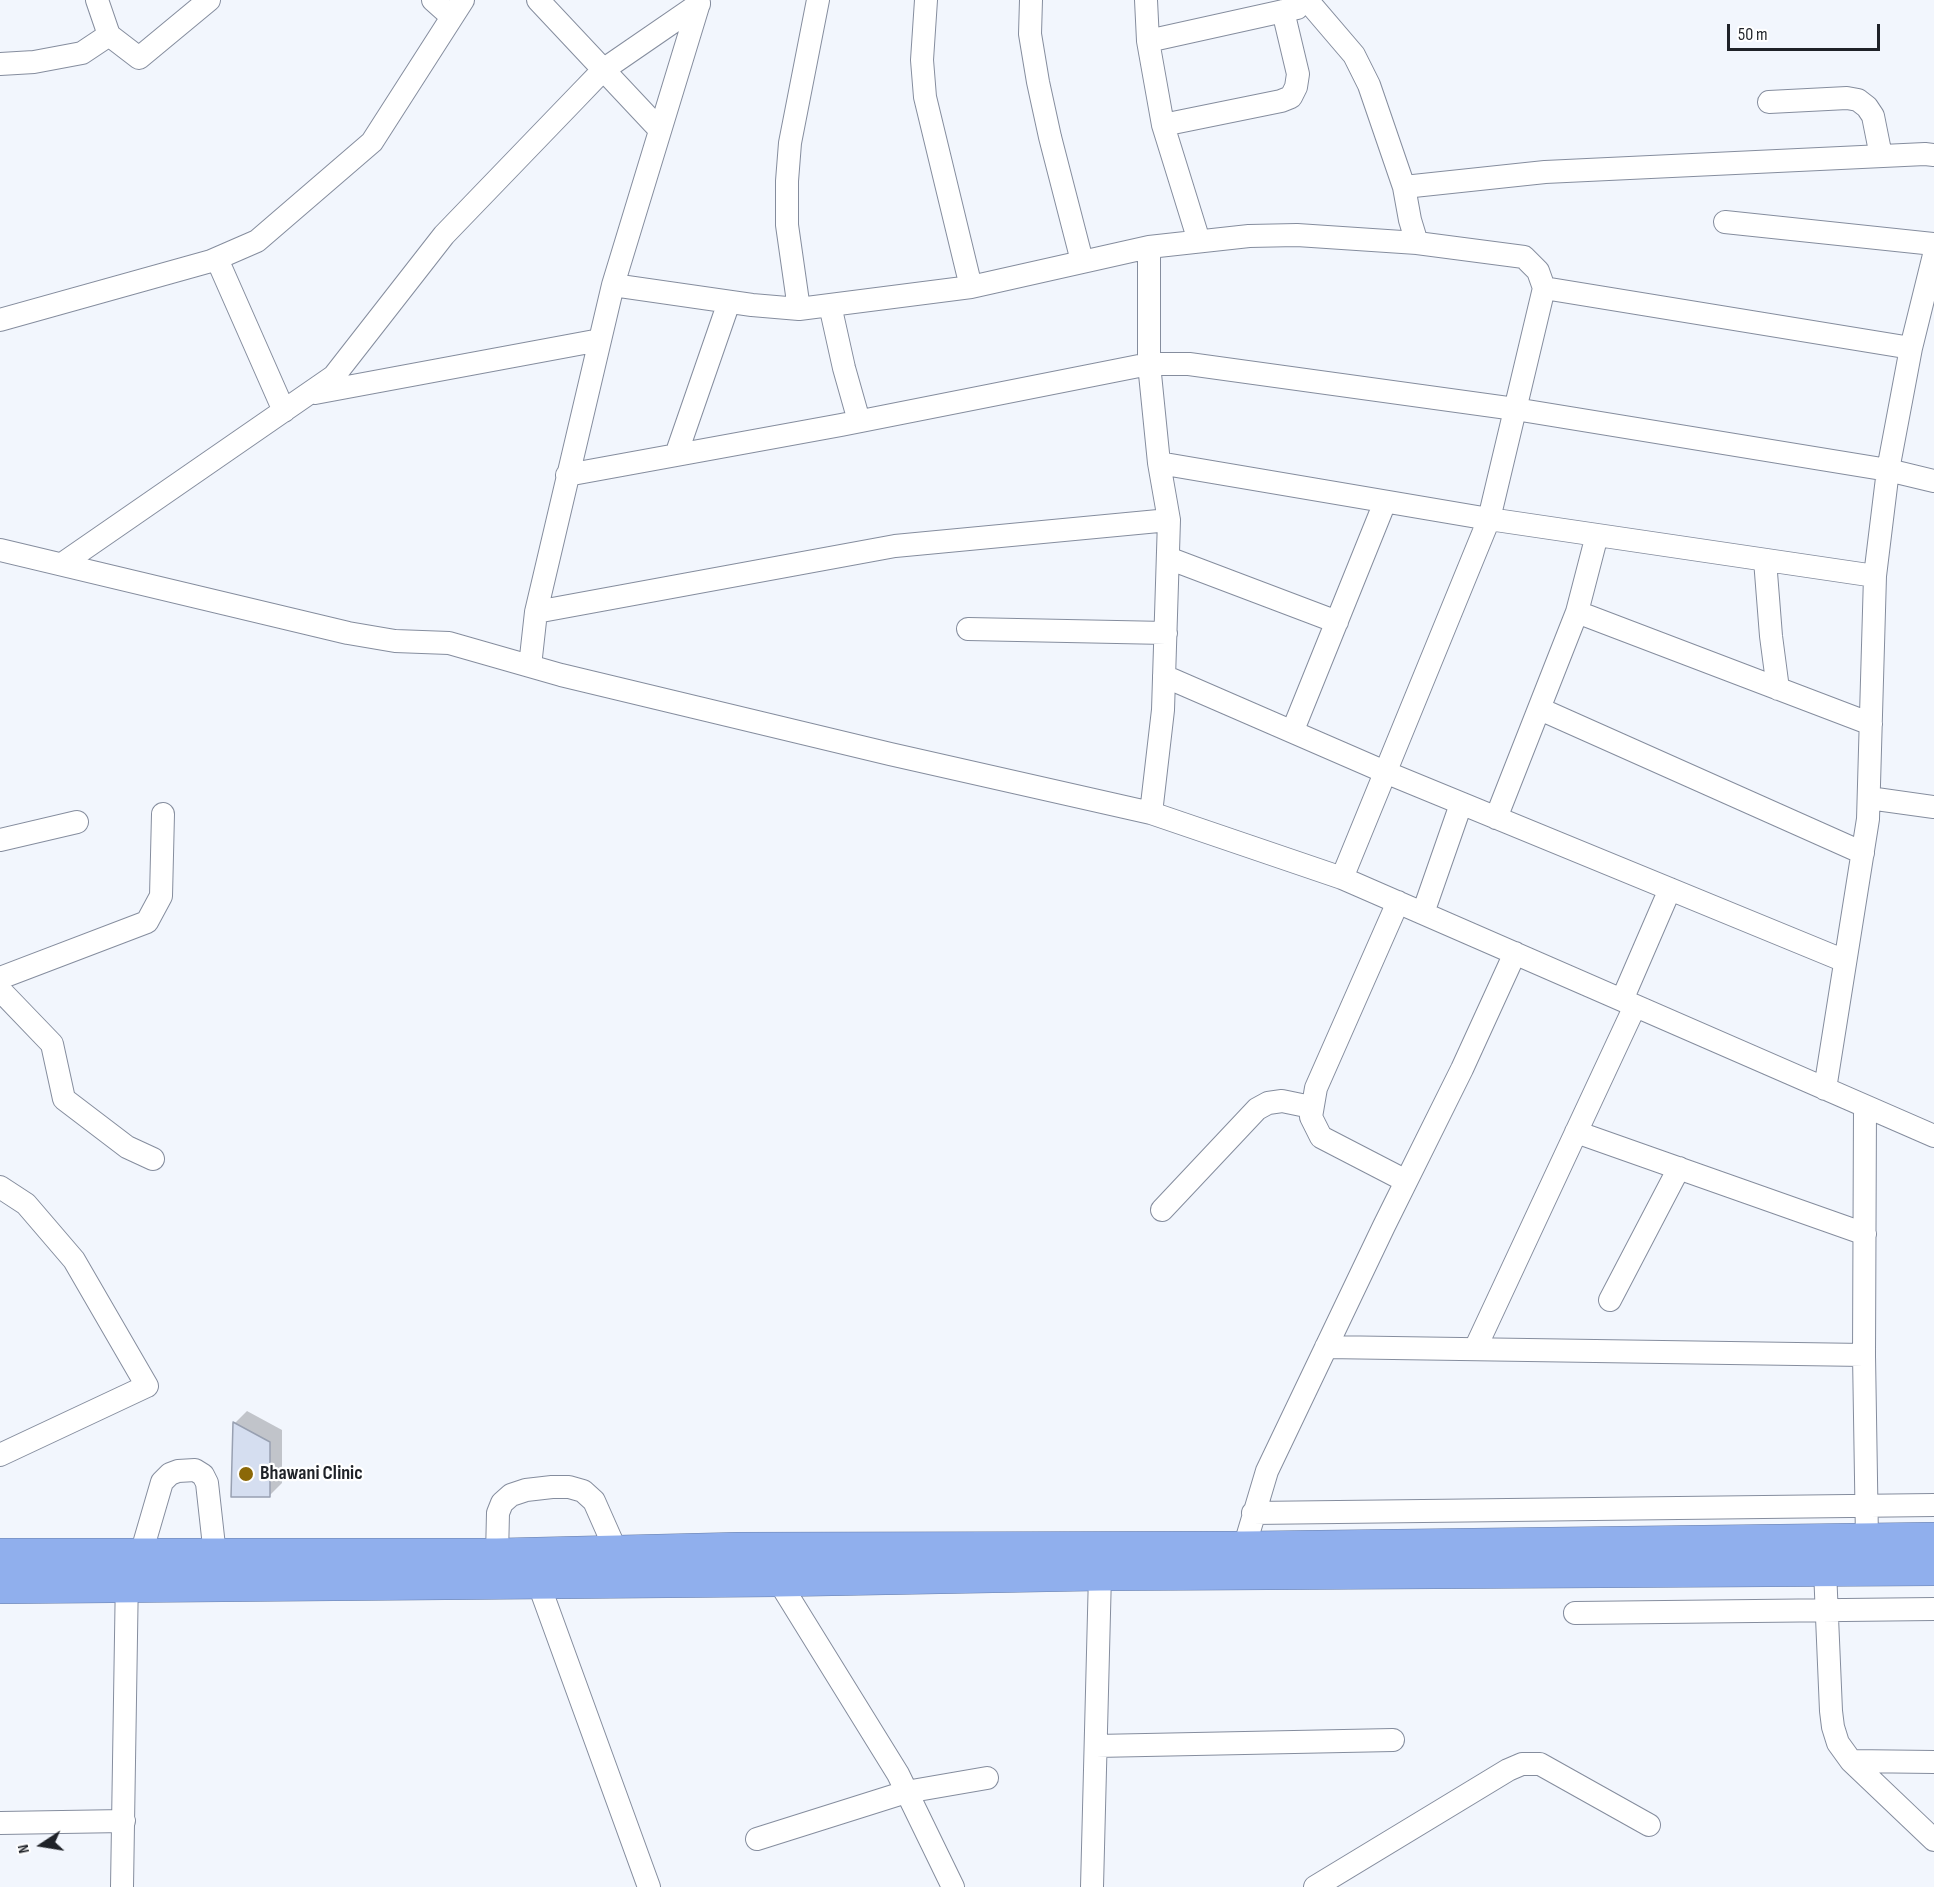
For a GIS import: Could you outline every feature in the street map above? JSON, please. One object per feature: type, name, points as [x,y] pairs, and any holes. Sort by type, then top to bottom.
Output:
[{"type":"highway","points":[[0,1587],[133,1569],[214,1555],[498,1555],[739,1550],[1244,1548],[1934,1539]]},
{"type":"highway","points":[[0,1555],[133,1569],[538,1582],[1100,1574],[1934,1569]]},
{"type":"street","points":[[97,0],[109,35],[139,58],[208,0]]},
{"type":"street","points":[[0,320],[216,259],[257,241],[372,142],[457,8],[433,0]]},
{"type":"street","points":[[538,0],[660,130]]},
{"type":"street","points":[[799,309],[787,225],[786,180],[790,143],[818,0]]},
{"type":"street","points":[[926,0],[922,60],[925,97],[971,287]]},
{"type":"street","points":[[1031,0],[1030,34],[1038,82],[1082,261]]},
{"type":"street","points":[[1146,0],[1148,40],[1163,125],[1199,241]]},
{"type":"street","points":[[62,564],[334,376],[444,236],[603,70],[699,2]]},
{"type":"street","points":[[530,666],[536,612],[613,285],[699,2]]},
{"type":"street","points":[[1148,40],[1283,11],[1308,3],[1347,47],[1369,85],[1404,187],[1417,243]]},
{"type":"street","points":[[1163,125],[1291,97],[1296,87],[1298,74],[1283,11]]},
{"type":"street","points":[[0,64],[34,62],[82,53],[109,35]]},
{"type":"street","points":[[1769,102],[1847,98],[1858,100],[1873,116],[1881,156]]},
{"type":"street","points":[[1404,187],[1545,172],[1934,155]]},
{"type":"street","points":[[1725,222],[1934,244]]},
{"type":"street","points":[[613,285],[729,302],[799,309],[971,287],[1149,247],[1249,236],[1297,235],[1417,243],[1524,257],[1538,271],[1544,288],[1489,519],[1342,878]]},
{"type":"street","points":[[1149,247],[1149,364],[1159,463],[1169,520],[1163,711],[1151,813]]},
{"type":"street","points":[[1825,1089],[1868,819],[1875,576],[1888,470],[1911,348],[1934,255]]},
{"type":"street","points":[[216,259],[284,411]]},
{"type":"street","points":[[1544,288],[1911,348]]},
{"type":"street","points":[[676,454],[729,302]]},
{"type":"street","points":[[830,305],[859,421]]},
{"type":"street","points":[[308,394],[600,340]]},
{"type":"street","points":[[567,475],[1149,364],[1189,364],[1515,409],[1888,470],[1934,482]]},
{"type":"street","points":[[1159,463],[1489,519],[1875,576]]},
{"type":"street","points":[[1293,730],[1385,502]]},
{"type":"street","points":[[536,612],[895,546],[1169,520]]},
{"type":"street","points":[[1496,818],[1577,612],[1598,535]]},
{"type":"street","points":[[0,550],[348,633],[395,641],[449,644],[890,754],[1151,813],[1342,878],[1934,1136]]},
{"type":"street","points":[[1168,558],[1337,622]]},
{"type":"street","points":[[1765,560],[1778,689]]},
{"type":"street","points":[[1577,612],[1871,724]]},
{"type":"street","points":[[968,629],[1166,633]]},
{"type":"street","points":[[1164,676],[1461,804],[1845,962]]},
{"type":"street","points":[[1540,709],[1863,853]]},
{"type":"street","points":[[1869,798],[1934,807]]},
{"type":"street","points":[[1423,913],[1461,804]]},
{"type":"street","points":[[0,978],[147,922],[161,896],[163,814]]},
{"type":"street","points":[[0,840],[77,822]]},
{"type":"street","points":[[1475,1349],[1576,1132],[1629,1003],[1670,890]]},
{"type":"street","points":[[1398,902],[1316,1088],[1311,1117],[1321,1137],[1406,1180]]},
{"type":"street","points":[[1244,1548],[1267,1471],[1406,1180],[1462,1069],[1515,953]]},
{"type":"street","points":[[0,990],[52,1044],[64,1099],[127,1147],[153,1159]]},
{"type":"street","points":[[1162,1210],[1257,1109],[1268,1102],[1282,1101],[1311,1107]]},
{"type":"street","points":[[1865,1107],[1864,1355],[1867,1540]]},
{"type":"street","points":[[1576,1132],[1865,1234]]},
{"type":"street","points":[[1610,1300],[1679,1168]]},
{"type":"street","points":[[0,1187],[26,1204],[74,1260],[147,1386],[0,1455]]},
{"type":"street","points":[[1326,1347],[1864,1355]]},
{"type":"street","points":[[122,1887],[133,1569],[162,1482],[170,1474],[195,1470],[203,1475],[207,1483],[214,1555]]},
{"type":"street","points":[[498,1555],[498,1513],[502,1503],[511,1495],[526,1490],[552,1487],[569,1487],[583,1491],[594,1501],[617,1553]]},
{"type":"street","points":[[1253,1513],[1934,1505]]},
{"type":"street","points":[[1826,1570],[1833,1727],[1838,1743],[1851,1761],[1934,1840]]},
{"type":"street","points":[[1092,1887],[1100,1574]]},
{"type":"street","points":[[778,1580],[898,1774],[953,1887]]},
{"type":"street","points":[[538,1582],[649,1887]]},
{"type":"street","points":[[1575,1613],[1934,1609]]},
{"type":"street","points":[[1096,1746],[1393,1740]]},
{"type":"street","points":[[1851,1761],[1934,1761]]},
{"type":"street","points":[[1315,1887],[1508,1770],[1522,1764],[1540,1764],[1649,1825]]},
{"type":"street","points":[[757,1839],[906,1792],[987,1778]]},
{"type":"street","points":[[0,1823],[124,1821]]},
{"type":"building","points":[[233,1422],[270,1442],[270,1497],[231,1497]]},
{"type":"place","name":"Bhawani Clinic","points":[[246,1474]]}]
